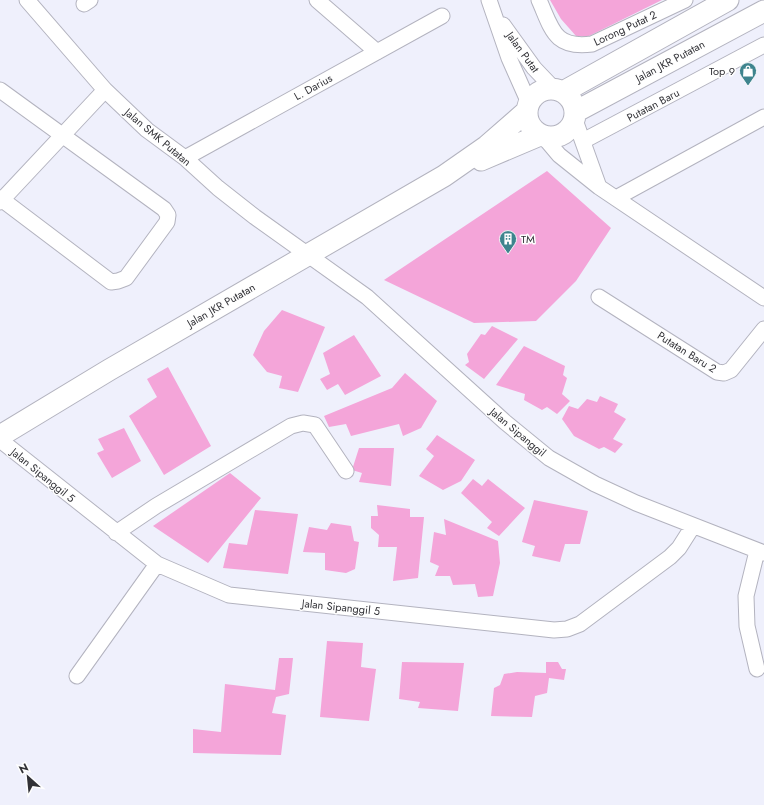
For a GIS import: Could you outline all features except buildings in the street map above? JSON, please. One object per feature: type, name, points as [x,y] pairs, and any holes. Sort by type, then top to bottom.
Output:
[{"type":"street","name":"Jalan SMK Putatan","points":[[27,0],[104,90],[147,130],[184,158],[218,188],[307,255]]},
{"type":"street","points":[[318,0],[377,52]]},
{"type":"street","name":"Lorong Putat 2","points":[[539,0],[554,33],[569,45],[580,46],[592,44],[685,0]]},
{"type":"street","name":"Jalan JKR Putatan","points":[[0,436],[444,176],[487,146],[528,107],[540,92],[559,91],[728,0]]},
{"type":"street","name":"Jalan Putat","points":[[492,6],[534,68],[559,91]]},
{"type":"street","name":"Jalan Putat","points":[[492,6],[509,58],[528,107]]},
{"type":"street","name":"Jalan JKR Putatan","points":[[444,176],[541,136],[550,138],[566,133],[575,116],[764,11]]},
{"type":"street","name":"L. Darius","points":[[184,158],[442,16]]},
{"type":"street","name":"Putatan Baru","points":[[583,141],[764,45]]},
{"type":"street","points":[[0,90],[62,135],[164,209],[168,215],[167,222],[126,278],[111,282],[1,200],[62,135],[104,90]]},
{"type":"street","points":[[559,91],[569,97],[599,187]]},
{"type":"street","points":[[528,107],[530,125],[559,155],[599,187],[764,298]]},
{"type":"street","points":[[616,198],[764,117]]},
{"type":"street","name":"Jalan Sipanggil","points":[[307,255],[367,297],[505,422],[549,458],[595,484],[636,504],[760,552]]},
{"type":"street","name":"Putatan Baru 2","points":[[599,297],[717,372],[724,373],[730,370],[764,329]]},
{"type":"street","points":[[116,533],[194,482],[291,426],[303,423],[315,425],[346,471]]},
{"type":"street","name":"Jalan Sipanggil 5","points":[[0,440],[157,564],[229,595],[554,630],[567,629],[580,624],[670,557],[679,548],[693,526]]},
{"type":"street","points":[[757,669],[747,626],[746,596],[760,552]]},
{"type":"street","points":[[77,676],[157,564]]},
{"type":"place","name":"Top 9","points":[[748,86]]},
{"type":"place","name":"TM","points":[[508,254]]}]
